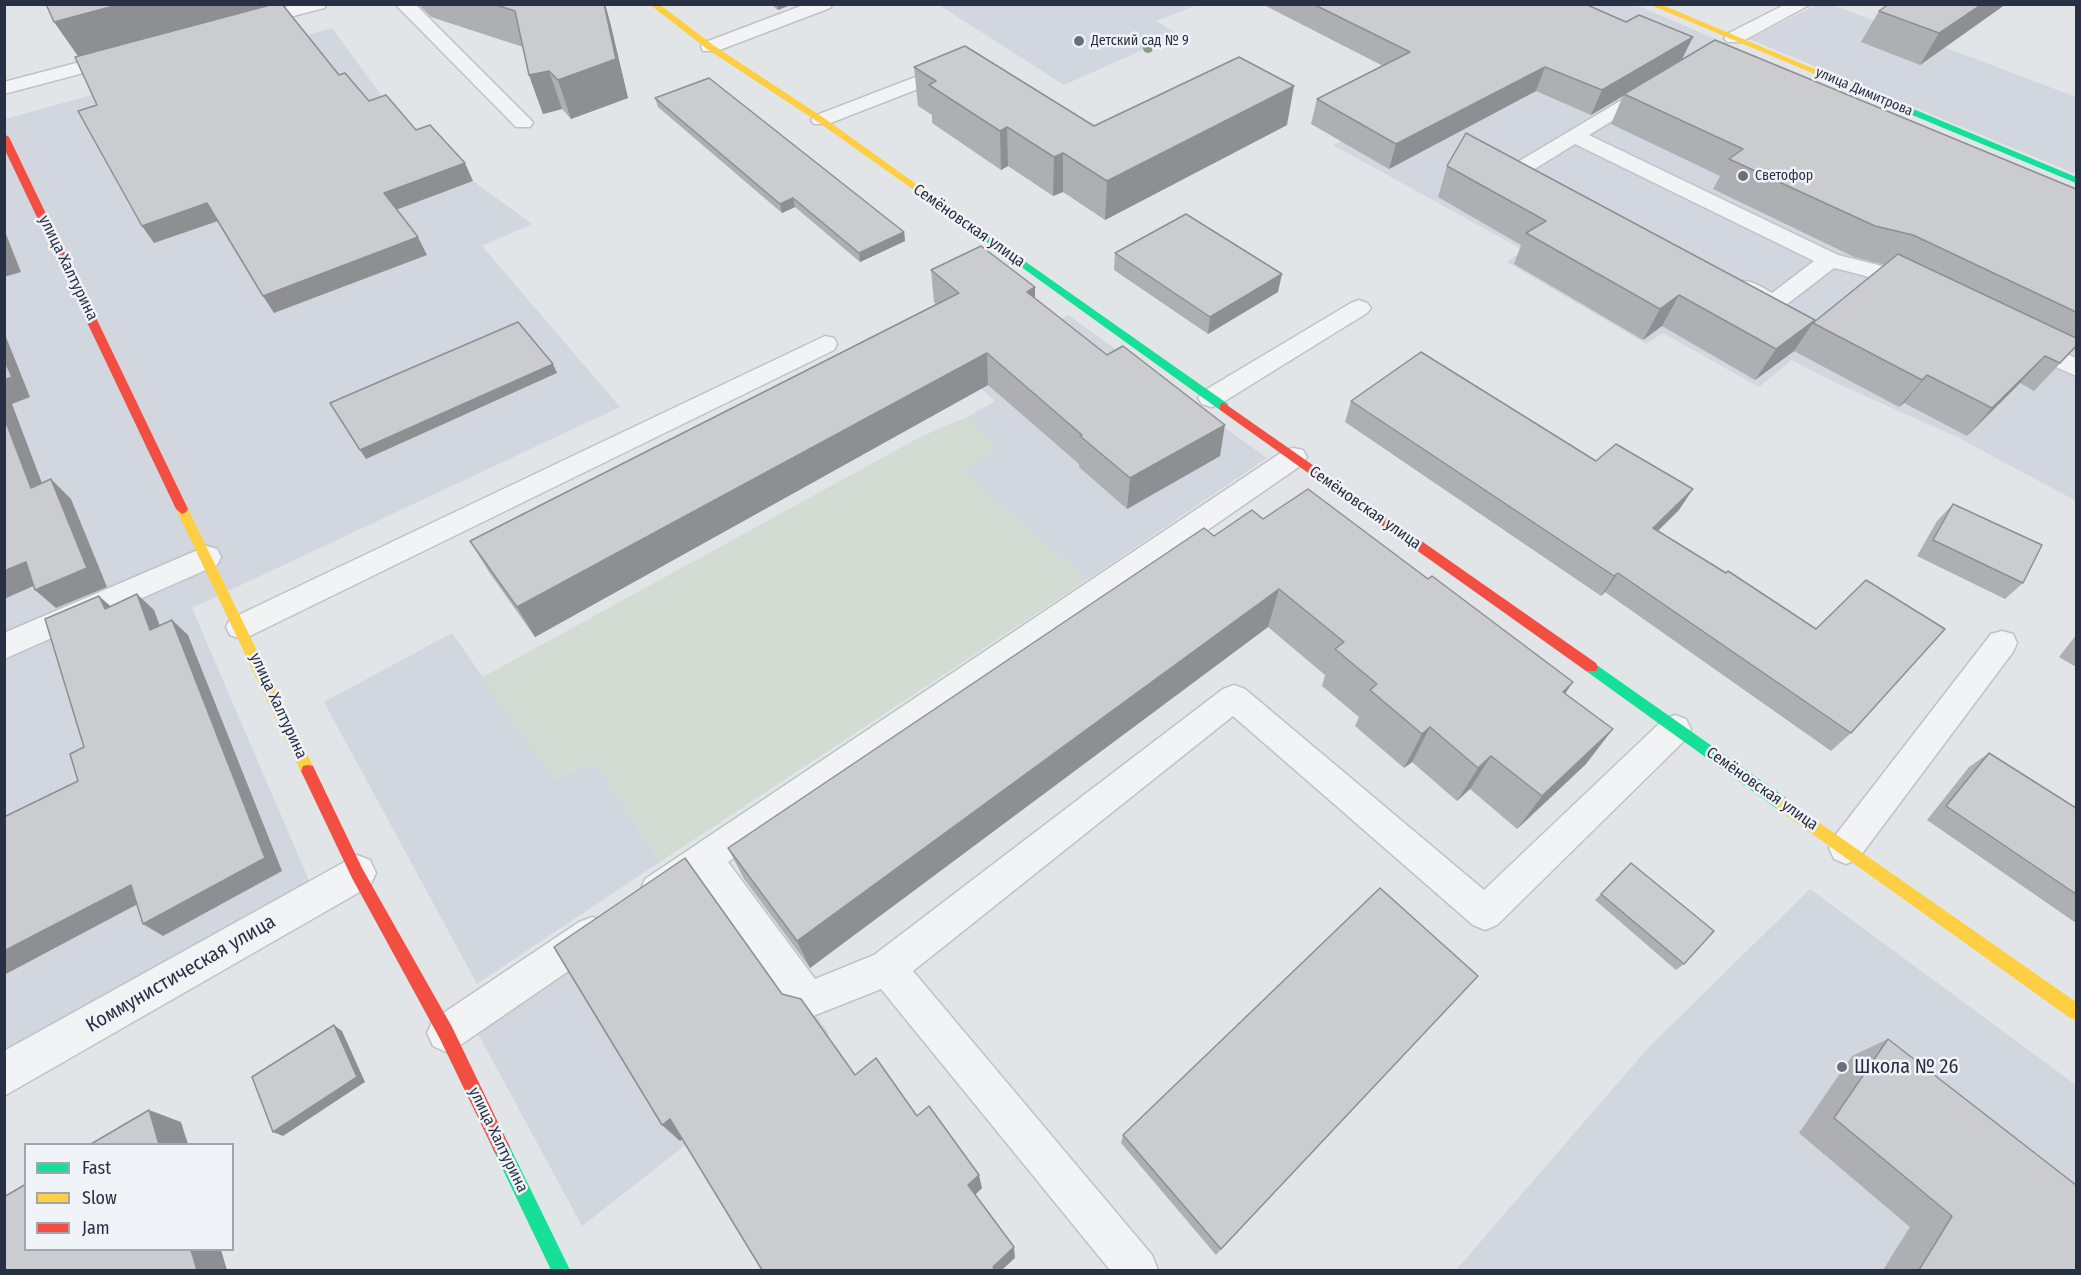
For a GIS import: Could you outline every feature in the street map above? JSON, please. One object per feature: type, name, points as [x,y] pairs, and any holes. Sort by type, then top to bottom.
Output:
[{"type":"street","name":"Семёновская улица","points":[[653,4],[710,46],[821,120],[2076,1012]]},
{"type":"street","name":"улица Димитрова","points":[[1652,4],[2076,180]]},
{"type":"street","points":[[1734,38],[1802,4]]},
{"type":"street","name":"улица Халтурина","points":[[4,137],[357,873],[446,1033],[561,1270]]},
{"type":"street","name":"Коммунистическая улица","points":[[4,1076],[357,873]]},
{"type":"lane","points":[[226,29],[318,4]]},
{"type":"lane","points":[[404,4],[524,123]]},
{"type":"lane","points":[[710,46],[824,4]]},
{"type":"lane","points":[[1714,50],[1734,38]]},
{"type":"lane","points":[[4,88],[133,53]]},
{"type":"lane","points":[[821,120],[948,70],[967,67]]},
{"type":"lane","points":[[1569,197],[1518,170],[1675,74]]},
{"type":"lane","points":[[1575,136],[1830,260],[1882,273],[1933,298]]},
{"type":"lane","points":[[1723,277],[1774,303],[1830,260]]},
{"type":"lane","points":[[1211,398],[1359,308]]},
{"type":"lane","points":[[2005,333],[2076,368]]},
{"type":"lane","points":[[241,627],[825,344]]},
{"type":"lane","points":[[446,1033],[1294,457]]},
{"type":"lane","points":[[4,647],[207,557]]},
{"type":"lane","points":[[1846,848],[2002,643]]},
{"type":"lane","points":[[705,858],[808,1000],[887,968],[1234,698],[1485,913],[1675,729]]},
{"type":"lane","points":[[887,968],[1137,1270]]},
{"type":"shaded area","name":"Детский сад № 9","points":[[939,5],[1197,5],[1156,21],[1178,34],[1064,85]]},
{"type":"shaded area","points":[[1421,5],[1636,5],[2076,192],[2076,501],[1957,437],[1836,383],[1792,360],[1759,387],[1663,333],[1646,344],[1507,262],[1523,250],[1333,145],[1395,114],[1447,44]]},
{"type":"shaded area","points":[[1816,5],[1833,5],[2076,97],[2076,174],[1749,39]]},
{"type":"shaded area","points":[[332,28],[394,113],[424,147],[438,142],[473,181],[532,224],[482,246],[620,407],[192,608],[314,892],[5,1063],[5,119]]},
{"type":"shaded area","points":[[1068,315],[1267,458],[1087,580],[962,472],[998,448],[967,417],[995,401],[965,374]]},
{"type":"shaded area","points":[[967,417],[999,448],[962,472],[1087,580],[660,862],[595,762],[555,781],[481,678],[922,436]]},
{"type":"shaded area","points":[[452,633],[555,780],[595,762],[660,862],[477,984],[324,702]]},
{"type":"shaded area","points":[[702,858],[829,1033],[582,1226],[469,1017]]},
{"type":"shaded area","name":"Школа № 26","points":[[1810,889],[2076,1085],[2076,1270],[1456,1270],[1648,1048]]},
{"type":"building","points":[[46,4],[121,4],[54,22]]},
{"type":"building","points":[[274,4],[282,4],[339,75],[345,73],[369,101],[386,95],[416,130],[430,125],[465,163],[384,193],[418,237],[263,296],[207,203],[142,226],[78,111],[97,105],[75,57]]},
{"type":"building","points":[[493,4],[604,4],[616,59],[558,80],[549,71],[529,75],[515,11]]},
{"type":"building","points":[[1313,4],[1585,4],[1626,22],[1639,15],[1693,37],[1602,90],[1545,67],[1396,144],[1317,99],[1410,52]]},
{"type":"building","points":[[1889,4],[1982,4],[1939,33],[1879,11]]},
{"type":"building","points":[[1715,40],[2076,189],[2076,312],[1913,235],[1875,226],[1729,159],[1743,149],[1624,94]]},
{"type":"building","points":[[965,46],[1094,126],[1239,57],[1294,86],[1107,181],[1063,153],[1054,157],[1007,127],[1000,131],[929,85],[936,81],[914,67]]},
{"type":"building","points":[[709,78],[904,232],[859,253],[793,198],[780,204],[655,98]]},
{"type":"building","points":[[1466,133],[1815,320],[1776,349],[1679,295],[1660,309],[1526,233],[1546,221],[1447,166]]},
{"type":"building","points":[[1186,214],[1282,274],[1210,317],[1115,253]]},
{"type":"building","points":[[981,246],[1035,287],[1027,292],[1107,355],[1123,346],[1225,425],[1130,478],[987,353],[517,607],[470,541],[959,293],[931,270]]},
{"type":"building","points":[[1898,254],[2076,338],[2076,346],[2060,363],[2045,356],[1992,408],[1927,375],[1922,380],[1813,323]]},
{"type":"building","points":[[518,322],[553,364],[360,450],[330,403]]},
{"type":"building","points":[[1421,352],[1596,461],[1616,444],[1693,489],[1653,528],[1726,573],[1728,571],[1816,629],[1866,580],[1945,629],[1851,733],[1618,573],[1614,576],[1351,401]]},
{"type":"building","points":[[4,359],[12,377],[4,380]]},
{"type":"building","points":[[4,417],[31,488],[51,479],[87,568],[35,590],[26,562],[4,571]]},
{"type":"building","points":[[1308,489],[1428,579],[1432,576],[1573,682],[1563,692],[1613,729],[1542,796],[1491,756],[1478,768],[1430,727],[1422,734],[1370,690],[1377,684],[1335,649],[1344,642],[1279,589],[797,941],[728,848],[1204,528],[1214,536],[1252,510],[1263,519]]},
{"type":"building","points":[[1953,504],[2042,545],[2023,583],[1933,540]]},
{"type":"building","points":[[137,594],[150,630],[172,620],[265,858],[143,924],[131,885],[4,951],[4,817],[78,781],[70,754],[84,747],[45,619],[99,596],[105,609]]},
{"type":"building","points":[[1989,753],[2076,808],[2076,894],[1946,806]]},
{"type":"building","points":[[685,858],[782,994],[801,999],[855,1075],[876,1058],[917,1116],[929,1106],[979,1175],[968,1185],[1014,1247],[993,1267],[995,1270],[762,1270],[670,1119],[662,1125],[554,947]]},
{"type":"building","points":[[1631,863],[1714,931],[1684,964],[1601,894]]},
{"type":"building","points":[[1380,888],[1478,976],[1221,1249],[1123,1135]]},
{"type":"building","points":[[334,1025],[357,1077],[273,1132],[252,1077]]},
{"type":"building","points":[[1888,1039],[2076,1185],[2076,1270],[1919,1270],[1952,1216],[1834,1118]]},
{"type":"building","points":[[149,1110],[159,1143],[93,1143]]},
{"type":"building","points":[[24,1185],[24,1251],[191,1251],[197,1270],[4,1270],[4,1197]]},
{"type":"traffic: fast","points":[[1908,110],[2076,180]]},
{"type":"traffic: fast","points":[[952,213],[1224,407]]},
{"type":"traffic: fast","points":[[1591,667],[1781,803]]},
{"type":"traffic: fast","points":[[501,1147],[561,1270]]},
{"type":"traffic: slow","points":[[653,4],[710,47],[821,120],[952,213]]},
{"type":"traffic: slow","points":[[1652,4],[1908,110]]},
{"type":"traffic: slow","points":[[182,509],[308,771]]},
{"type":"traffic: slow","points":[[1781,803],[2076,1012]]},
{"type":"traffic: jam","points":[[4,137],[182,509]]},
{"type":"traffic: jam","points":[[1224,407],[1591,667]]},
{"type":"traffic: jam","points":[[308,771],[357,873],[446,1033],[501,1147]]},
{"type":"place","name":"Детский сад № 9","points":[[1079,41]]},
{"type":"place","name":"Светофор","points":[[1743,176]]},
{"type":"place","name":"Школа № 26","points":[[1842,1067]]}]
